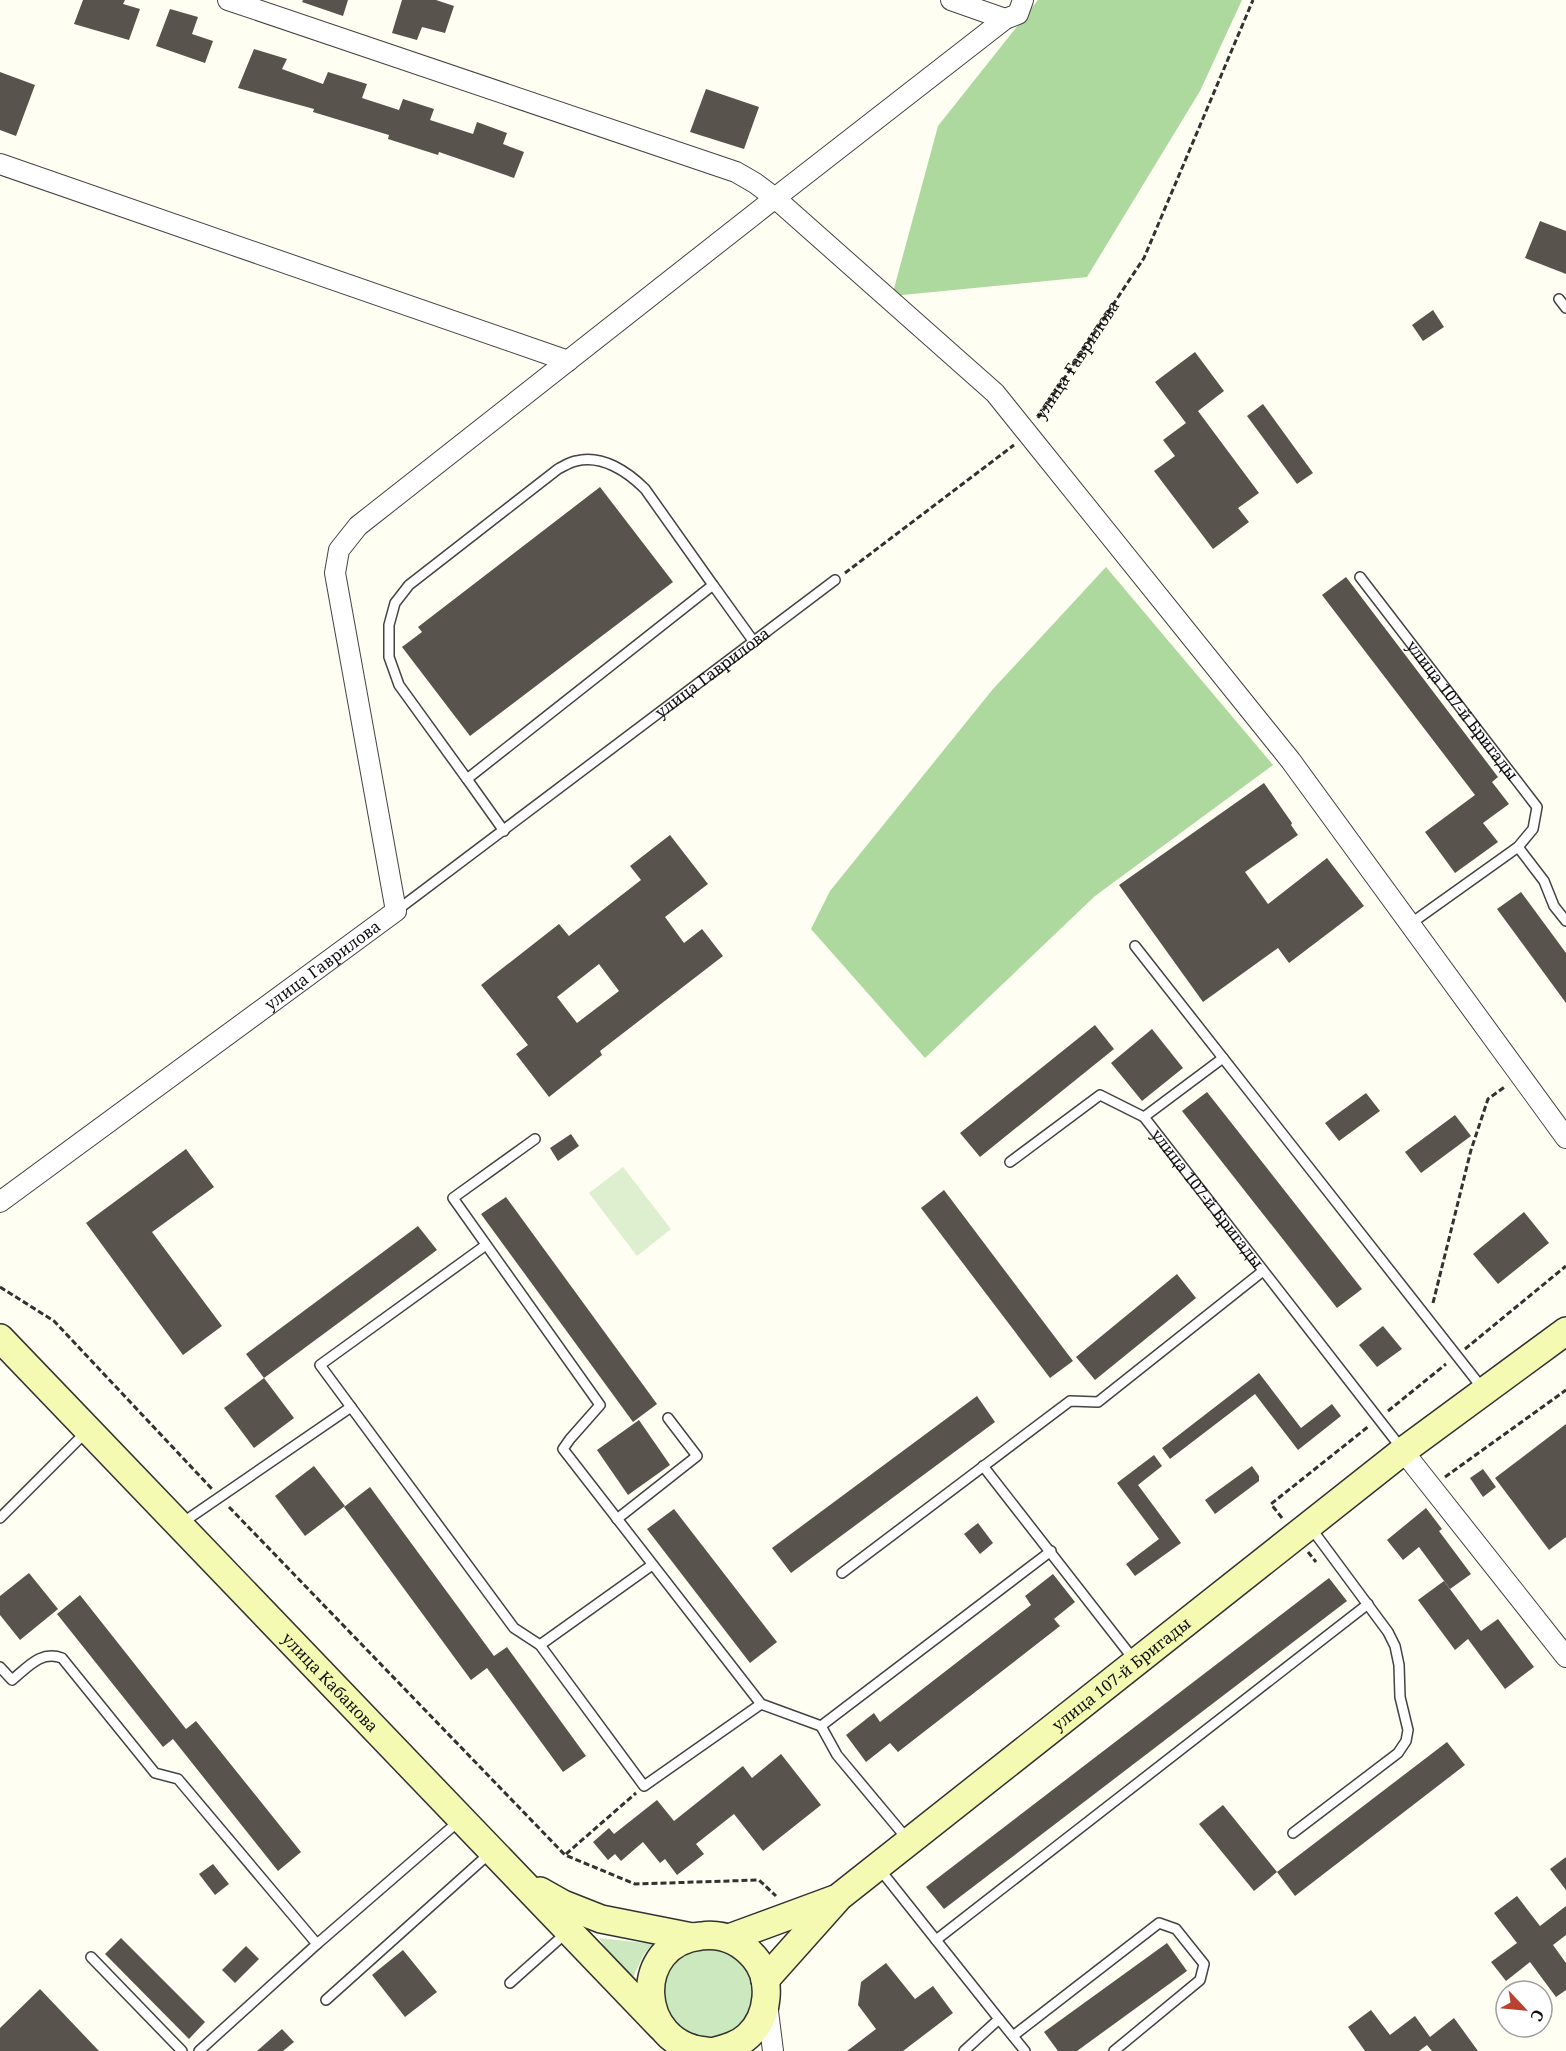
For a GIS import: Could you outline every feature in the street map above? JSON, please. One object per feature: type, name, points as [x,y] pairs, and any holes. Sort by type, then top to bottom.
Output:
[{"type":"main road","name":"улица 107-й Бригады","points":[[839,1897],[1403,1451],[1566,1330]]},
{"type":"main road","name":"улица Кабанова","points":[[0,1338],[673,2040]]},
{"type":"main road","points":[[518,1879],[563,1904],[601,1919],[692,1937]]},
{"type":"main road","points":[[729,1938],[839,1897]]},
{"type":"main road","points":[[766,1990],[839,1897]]},
{"type":"main road","points":[[706,2051],[693,2050],[673,2040],[652,2011],[650,1992],[653,1974],[662,1957],[675,1944],[692,1937],[711,1935],[729,1938],[745,1947],[758,1961],[766,1990],[761,2019],[749,2035],[732,2047],[715,2051]]},
{"type":"street","points":[[228,0],[736,172],[775,198],[995,393],[1290,761],[1566,1138]]},
{"type":"street","points":[[951,0],[1005,19]]},
{"type":"street","points":[[396,911],[335,573],[339,550],[358,526],[1005,19],[1018,14],[1023,0]]},
{"type":"street","points":[[0,164],[568,361]]},
{"type":"street","name":"улица Гаврилова","points":[[0,1202],[396,911]]},
{"type":"street","points":[[1403,1451],[1566,1657]]},
{"type":"street","points":[[766,1990],[773,2051]]},
{"type":"lane","points":[[1559,300],[1566,308]]},
{"type":"lane","points":[[504,831],[399,685],[389,657],[389,625],[395,603],[409,585],[558,469],[577,460],[595,461],[616,466],[632,476],[645,489],[754,642]]},
{"type":"lane","name":"улица 107-й Бригады","points":[[1360,577],[1537,807],[1533,829],[1518,847],[1410,924]]},
{"type":"lane","name":"улица Гаврилова","points":[[396,911],[835,580]]},
{"type":"lane","points":[[467,779],[713,585]]},
{"type":"lane","points":[[1518,847],[1544,881],[1554,906],[1566,921]]},
{"type":"lane","points":[[1135,946],[1484,1391]]},
{"type":"lane","name":"улица 107-й Бригады","points":[[1144,1118],[1223,1058]]},
{"type":"lane","name":"улица 107-й Бригады","points":[[1010,1162],[1100,1095],[1144,1118],[1403,1451]]},
{"type":"lane","points":[[535,1139],[453,1198],[600,1405],[563,1449],[761,1704],[820,1726],[837,1755],[910,1841]]},
{"type":"lane","points":[[486,1245],[321,1365],[514,1628],[540,1645],[644,1786],[761,1704]]},
{"type":"lane","points":[[842,1573],[1070,1401],[1098,1402],[1263,1271]]},
{"type":"lane","points":[[179,1525],[351,1407]]},
{"type":"lane","points":[[617,1519],[697,1456],[668,1418]]},
{"type":"lane","points":[[0,1518],[88,1430]]},
{"type":"lane","points":[[983,1467],[1136,1662]]},
{"type":"lane","points":[[1293,1833],[1398,1753],[1406,1741],[1408,1730],[1400,1697],[1400,1665],[1388,1632],[1368,1604],[1302,1531]]},
{"type":"lane","points":[[820,1726],[1051,1551]]},
{"type":"lane","points":[[540,1645],[652,1565]]},
{"type":"lane","points":[[936,1940],[1368,1604]]},
{"type":"lane","points":[[0,1667],[12,1680],[44,1655],[62,1658],[155,1773],[178,1779],[317,1944]]},
{"type":"lane","points":[[199,2051],[317,1944],[461,1819]]},
{"type":"lane","points":[[326,2000],[492,1851]]},
{"type":"lane","points":[[878,1867],[1025,2051]]},
{"type":"lane","points":[[1013,2036],[1159,1923],[1176,1929],[1204,1964],[1200,1980],[1114,2051]]},
{"type":"lane","points":[[510,1983],[568,1931]]},
{"type":"lane","points":[[91,1957],[182,2051]]},
{"type":"lane","points":[[964,2051],[999,2019]]},
{"type":"path","name":"улица Гаврилова","points":[[835,580],[1028,434],[1144,258],[1253,0]]},
{"type":"path","points":[[1430,1323],[1471,1150],[1488,1099],[1520,1074]]},
{"type":"path","points":[[1316,1562],[1302,1531],[1271,1504],[1566,1266]]},
{"type":"path","points":[[0,1287],[54,1321],[275,1556],[565,1855],[635,1884],[759,1880],[782,1902]]},
{"type":"path","points":[[1431,1487],[1566,1390]]},
{"type":"path","points":[[565,1855],[644,1786]]},
{"type":"green space","points":[[1038,0],[1242,0],[1200,91],[1087,277],[892,296],[938,126]]},
{"type":"green space","points":[[1106,567],[1273,765],[1095,896],[925,1058],[811,929],[830,891],[993,689]]},
{"type":"green space","points":[[623,1167],[671,1229],[637,1256],[589,1193]]},
{"type":"green space","points":[[599,1938],[653,1944],[644,1954],[633,1977],[609,1954]]},
{"type":"green space","points":[[708,1947],[725,1951],[740,1961],[750,1976],[754,1993],[750,2010],[740,2025],[725,2035],[708,2039],[691,2035],[676,2025],[666,2010],[662,1993],[666,1976],[676,1961],[691,1951]]},
{"type":"building","points":[[83,0],[125,0],[123,4],[140,9],[129,40],[74,24]]},
{"type":"building","points":[[303,0],[348,0],[343,16],[302,2]]},
{"type":"building","points":[[402,0],[436,0],[454,6],[445,33],[422,27],[417,40],[392,33]]},
{"type":"building","points":[[170,9],[198,17],[192,34],[213,41],[205,63],[156,46]]},
{"type":"building","points":[[254,49],[287,59],[282,69],[323,84],[328,72],[367,84],[362,98],[399,110],[403,99],[434,109],[430,120],[473,134],[477,122],[507,133],[503,144],[524,152],[514,178],[439,152],[438,155],[388,139],[389,135],[313,112],[314,109],[238,88]]},
{"type":"building","points":[[0,72],[35,85],[16,136],[0,130]]},
{"type":"building","points":[[706,89],[759,107],[744,149],[690,132]]},
{"type":"building","points":[[1540,221],[1566,231],[1566,274],[1525,258]]},
{"type":"building","points":[[1433,310],[1444,327],[1423,341],[1412,325]]},
{"type":"building","points":[[1195,352],[1224,391],[1198,411],[1259,493],[1238,508],[1249,522],[1213,549],[1154,471],[1175,456],[1163,440],[1186,423],[1155,382]]},
{"type":"building","points":[[1263,404],[1313,473],[1297,484],[1247,416]]},
{"type":"building","points":[[600,487],[673,582],[470,736],[402,647],[422,632],[418,627]]},
{"type":"building","points":[[1346,577],[1498,777],[1492,782],[1509,804],[1483,823],[1498,842],[1455,873],[1425,832],[1475,795],[1322,595]]},
{"type":"building","points":[[1264,783],[1298,835],[1245,872],[1268,904],[1327,858],[1364,906],[1289,963],[1278,948],[1203,1002],[1119,885]]},
{"type":"building","points":[[670,835],[708,884],[665,917],[684,943],[702,929],[723,956],[600,1051],[602,1055],[549,1097],[516,1054],[528,1045],[481,985],[559,924],[569,936],[641,880],[630,866]],"holes":[[[599,964],[619,991],[577,1023],[557,997]]]},
{"type":"building","points":[[1521,892],[1566,953],[1566,1003],[1497,909]]},
{"type":"building","points":[[1095,1025],[1114,1049],[980,1157],[960,1133]]},
{"type":"building","points":[[1152,1029],[1183,1068],[1142,1101],[1111,1063]]},
{"type":"building","points":[[1207,1092],[1362,1289],[1337,1308],[1182,1111]]},
{"type":"building","points":[[1366,1093],[1380,1111],[1339,1141],[1325,1123]]},
{"type":"building","points":[[1455,1115],[1471,1136],[1421,1173],[1405,1152]]},
{"type":"building","points":[[571,1134],[579,1146],[558,1161],[550,1148]]},
{"type":"building","points":[[186,1149],[214,1187],[152,1232],[222,1326],[183,1355],[86,1223]]},
{"type":"building","points":[[944,1190],[1073,1361],[1050,1378],[921,1208]]},
{"type":"building","points":[[506,1197],[657,1404],[633,1422],[481,1214]]},
{"type":"building","points":[[1524,1212],[1549,1243],[1498,1284],[1473,1254]]},
{"type":"building","points":[[418,1226],[437,1250],[264,1378],[246,1354]]},
{"type":"building","points":[[1177,1274],[1196,1298],[1095,1380],[1076,1357]]},
{"type":"building","points":[[1383,1326],[1402,1349],[1377,1367],[1359,1345]]},
{"type":"building","points":[[1259,1373],[1301,1428],[1332,1404],[1341,1416],[1298,1450],[1255,1394],[1170,1459],[1162,1448]]},
{"type":"building","points":[[264,1378],[294,1418],[254,1448],[224,1408]]},
{"type":"building","points":[[977,1396],[995,1422],[791,1573],[772,1548]]},
{"type":"building","points":[[639,1420],[670,1465],[628,1495],[597,1450]]},
{"type":"building","points":[[1566,1424],[1566,1537],[1549,1550],[1495,1478]]},
{"type":"building","points":[[1154,1455],[1162,1466],[1138,1485],[1181,1543],[1135,1576],[1126,1564],[1159,1539],[1117,1483]]},
{"type":"building","points":[[314,1466],[345,1506],[305,1536],[275,1496]]},
{"type":"building","points":[[1252,1466],[1259,1476],[1259,1481],[1215,1514],[1205,1500]]},
{"type":"building","points":[[1483,1469],[1496,1487],[1483,1497],[1470,1478]]},
{"type":"building","points":[[370,1487],[494,1656],[507,1647],[586,1756],[563,1772],[487,1668],[471,1680],[344,1507]]},
{"type":"building","points":[[1426,1508],[1442,1529],[1439,1531],[1471,1574],[1450,1589],[1419,1547],[1403,1560],[1387,1540]]},
{"type":"building","points":[[674,1509],[777,1642],[750,1663],[647,1529]]},
{"type":"building","points":[[978,1523],[993,1543],[980,1554],[964,1534]]},
{"type":"building","points":[[29,1573],[58,1609],[20,1640],[0,1615],[0,1596]]},
{"type":"building","points":[[1053,1574],[1075,1602],[1054,1619],[1060,1626],[898,1752],[890,1743],[866,1762],[846,1735],[874,1713],[880,1722],[1031,1605],[1025,1596]]},
{"type":"building","points":[[1329,1578],[1347,1601],[944,1909],[926,1887]]},
{"type":"building","points":[[1444,1581],[1481,1631],[1498,1619],[1534,1667],[1505,1689],[1468,1639],[1455,1650],[1418,1600]]},
{"type":"building","points":[[80,1595],[186,1729],[196,1721],[301,1852],[278,1871],[173,1739],[163,1747],[57,1614]]},
{"type":"building","points":[[1447,1742],[1465,1765],[1295,1896],[1277,1872]]},
{"type":"building","points":[[781,1754],[821,1805],[763,1851],[734,1814],[696,1844],[704,1854],[677,1875],[665,1859],[660,1863],[643,1842],[621,1861],[615,1854],[608,1860],[593,1842],[609,1828],[614,1834],[657,1800],[674,1821],[743,1766],[752,1778]]},
{"type":"building","points":[[1223,1805],[1277,1872],[1254,1891],[1199,1824]]},
{"type":"building","points":[[1566,1857],[1566,1890],[1550,1869]]},
{"type":"building","points":[[213,1864],[229,1884],[215,1895],[199,1874]]},
{"type":"building","points":[[1517,1896],[1540,1926],[1566,1906],[1566,1935],[1553,1945],[1566,1963],[1566,1990],[1556,1997],[1554,1979],[1543,1979],[1530,1962],[1509,1979],[1504,1979],[1491,1962],[1517,1943],[1494,1913]]},
{"type":"building","points":[[121,1938],[205,2022],[189,2039],[105,1954]]},
{"type":"building","points":[[1167,1943],[1187,1971],[1077,2051],[1058,2051],[1044,2032]]},
{"type":"building","points":[[246,1946],[259,1959],[235,1983],[222,1970]]},
{"type":"building","points":[[403,1950],[437,1992],[405,2017],[372,1975]]},
{"type":"building","points":[[886,1963],[915,1999],[933,1986],[953,2013],[903,2051],[847,2051],[876,2029],[858,2005],[861,1982]]},
{"type":"building","points":[[40,1989],[99,2051],[0,2051],[0,2028]]},
{"type":"building","points":[[1371,2010],[1390,2035],[1415,2016],[1430,2037],[1454,2018],[1478,2051],[1432,2051],[1427,2045],[1419,2051],[1365,2051],[1348,2027]]},
{"type":"building","points":[[282,2029],[294,2042],[283,2051],[257,2051]]}]
